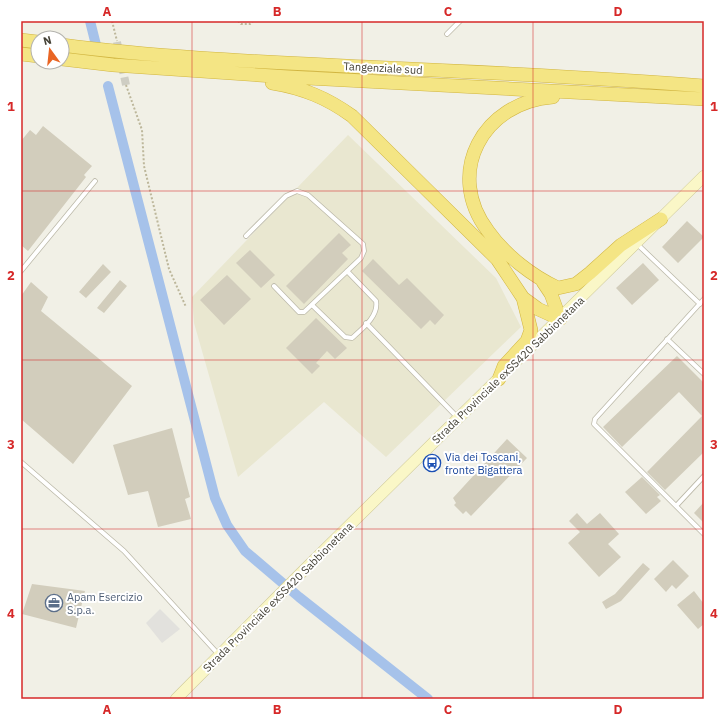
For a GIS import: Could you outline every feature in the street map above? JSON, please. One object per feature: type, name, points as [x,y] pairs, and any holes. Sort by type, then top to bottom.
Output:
[{"type":"highway","name":"Tangenziale sud","points":[[70,46],[109,51],[289,63],[586,77],[704,86]]},
{"type":"highway","name":"Tangenziale sud","points":[[70,60],[114,65],[288,77],[704,100]]},
{"type":"highway","points":[[114,65],[293,87],[330,101],[352,116],[497,259],[523,298],[531,330],[527,341],[504,366],[499,379]]},
{"type":"highway","points":[[584,94],[539,98],[520,104],[505,112],[492,123],[481,136],[475,151],[470,181],[472,198],[487,231],[505,251],[542,280],[558,288],[576,284],[621,245],[661,219]]},
{"type":"highway","points":[[542,280],[551,294],[560,319]]},
{"type":"highway","points":[[523,298],[538,309],[560,319]]},
{"type":"main road","name":"Strada Provinciale exSS420 Sabbionetana","points":[[176,699],[299,575],[637,244],[704,176]]},
{"type":"lane","points":[[447,34],[460,21]]},
{"type":"lane","points":[[21,271],[95,181]]},
{"type":"lane","points":[[246,236],[286,196],[298,191],[303,192],[362,244],[364,251],[361,258],[304,312],[299,312],[274,286]]},
{"type":"lane","points":[[637,244],[700,304]]},
{"type":"lane","points":[[312,304],[345,337],[352,338],[376,314],[378,308],[376,301],[347,271]]},
{"type":"lane","points":[[704,299],[595,419],[594,424],[704,534]]},
{"type":"lane","points":[[366,323],[459,418]]},
{"type":"lane","points":[[667,338],[704,374]]},
{"type":"lane","points":[[21,462],[124,551],[220,656]]},
{"type":"lane","points":[[676,506],[704,476]]},
{"type":"path","points":[[112,21],[117,42]]},
{"type":"path","points":[[238,21],[241,24],[250,24],[253,21]]},
{"type":"path","points":[[126,85],[142,130],[144,166],[169,269],[186,307]]},
{"type":"shaded area","points":[[348,135],[496,278],[521,327],[386,457],[324,402],[238,477],[194,323],[192,297]]},
{"type":"shaded area","points":[[160,609],[180,629],[162,643],[146,623]]},
{"type":"building","points":[[43,126],[92,166],[84,175],[86,177],[28,251],[21,245],[21,141],[30,130],[36,135]]},
{"type":"building","points":[[687,221],[704,237],[678,263],[662,247]]},
{"type":"building","points":[[339,233],[351,245],[342,253],[348,259],[304,304],[286,286]]},
{"type":"building","points":[[250,250],[275,275],[261,288],[236,263]]},
{"type":"building","points":[[373,259],[399,285],[407,278],[444,315],[435,325],[430,320],[421,329],[362,271]]},
{"type":"building","points":[[643,263],[659,280],[632,305],[616,288]]},
{"type":"building","points":[[103,264],[111,272],[86,298],[79,292]]},
{"type":"building","points":[[227,275],[251,299],[224,325],[200,300]]},
{"type":"building","points":[[120,280],[127,286],[104,313],[97,308]]},
{"type":"building","points":[[31,282],[48,297],[41,311],[132,386],[73,464],[21,419],[21,296]]},
{"type":"building","points":[[316,318],[347,348],[335,359],[327,351],[316,363],[320,366],[312,374],[286,348]]},
{"type":"building","points":[[677,356],[704,383],[704,452],[665,490],[647,472],[702,416],[679,392],[622,447],[603,427]]},
{"type":"building","points":[[172,428],[190,497],[185,499],[191,519],[158,527],[148,491],[128,495],[113,445]]},
{"type":"building","points":[[507,439],[527,458],[471,516],[466,511],[463,514],[454,505],[456,503],[453,498]]},
{"type":"building","points":[[642,477],[660,495],[657,497],[661,501],[646,514],[625,492]]},
{"type":"building","points":[[704,502],[704,523],[694,513]]},
{"type":"building","points":[[577,513],[587,524],[600,513],[619,534],[608,544],[621,557],[599,577],[568,543],[580,532],[569,521]]},
{"type":"building","points":[[673,560],[689,576],[676,589],[672,585],[666,592],[654,579]]},
{"type":"building","points":[[643,563],[650,569],[621,601],[606,609],[602,602],[615,594]]},
{"type":"building","name":"Apam Esercizio S.p.a.","points":[[32,584],[85,591],[76,628],[22,614]]},
{"type":"building","points":[[694,591],[704,604],[704,624],[698,629],[677,605]]},
{"type":"waterway","points":[[90,21],[96,45]]},
{"type":"waterway","points":[[108,86],[215,498],[227,525],[245,551],[299,597],[428,699]]},
{"type":"tunnel","points":[[117,42],[126,85]]},
{"type":"place","name":"Via dei Toscani, fronte Bigattera","points":[[432,463]]},
{"type":"place","name":"Apam Esercizio S.p.a.","points":[[54,603]]}]
